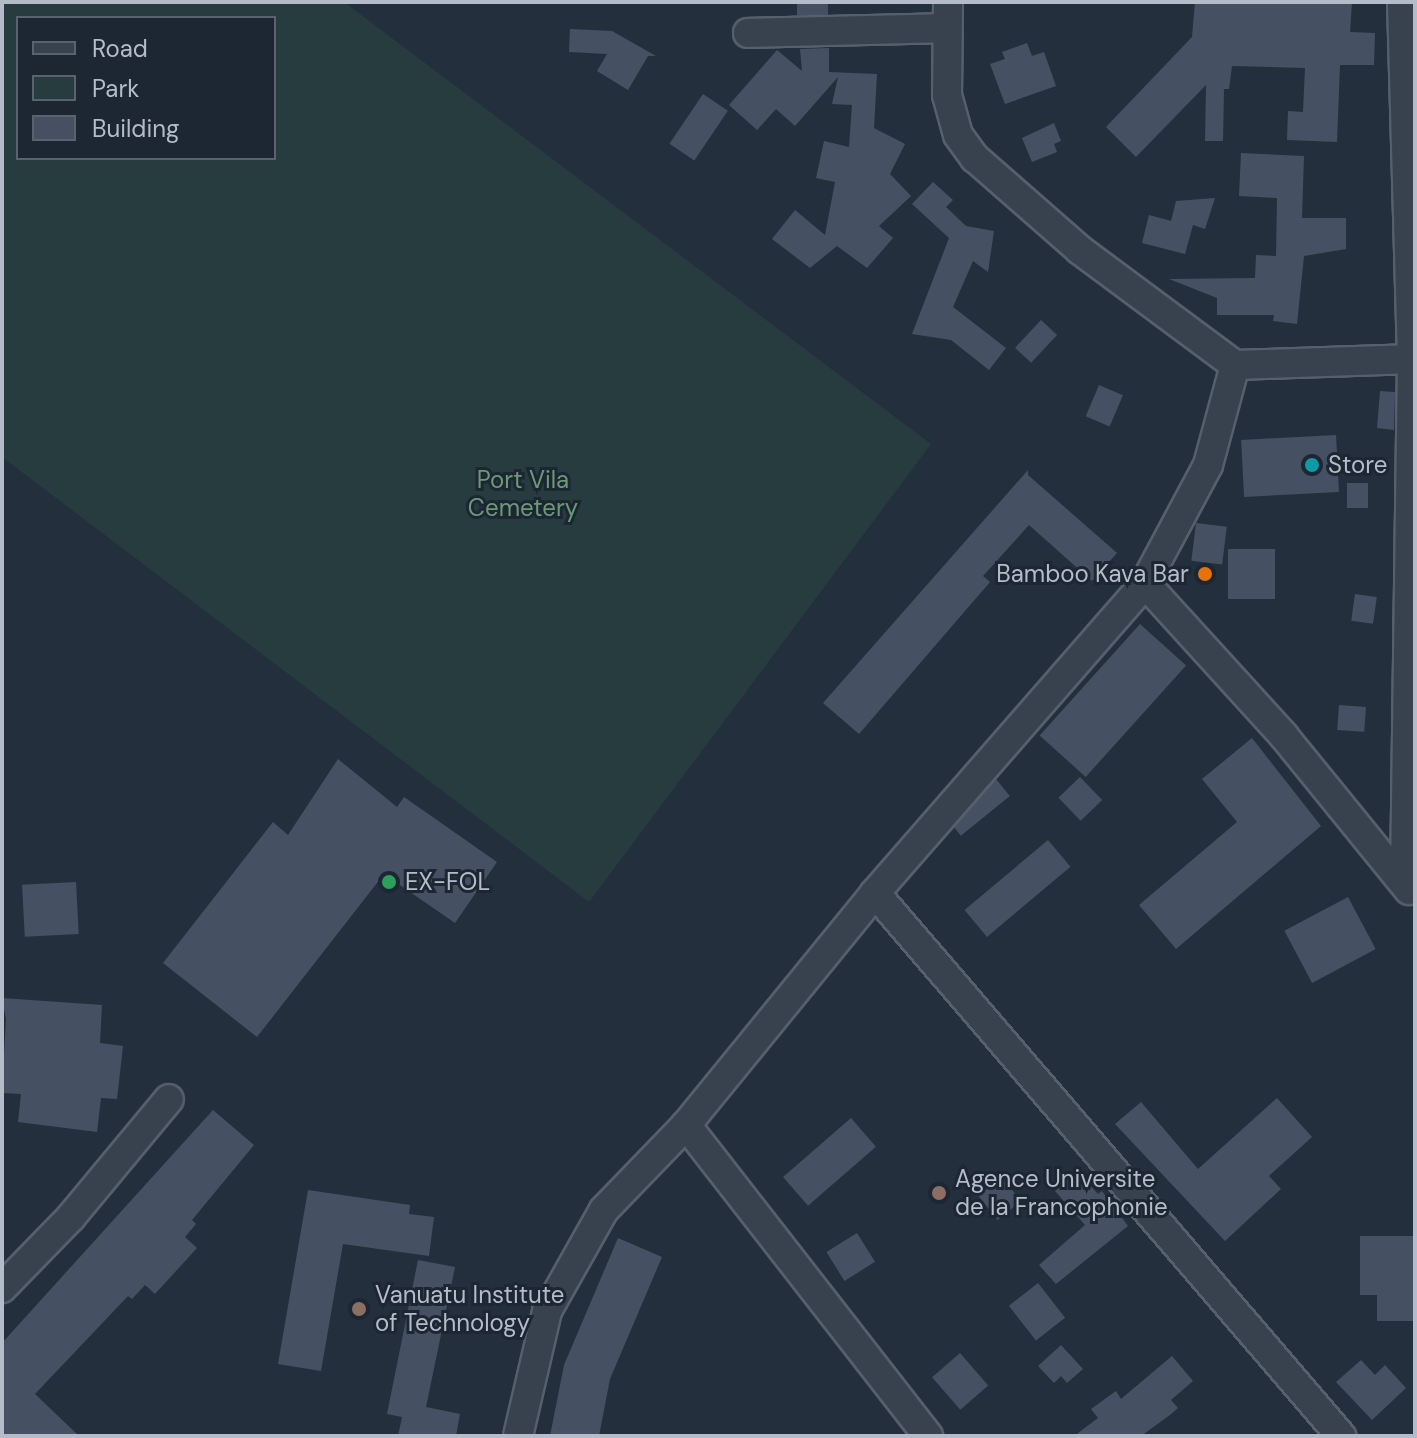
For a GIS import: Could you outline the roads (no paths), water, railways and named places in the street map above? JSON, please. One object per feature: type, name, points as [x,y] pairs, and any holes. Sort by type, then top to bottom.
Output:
[{"type":"street","points":[[1402,2],[1414,359],[1410,891]]},
{"type":"street","points":[[748,33],[948,15],[951,114],[975,158],[1080,250],[1235,365],[1414,359]]},
{"type":"street","points":[[518,1436],[547,1311],[574,1255],[604,1210],[686,1125],[875,893],[1145,583],[1208,465],[1235,365]]},
{"type":"street","points":[[1145,583],[1284,736],[1410,891]]},
{"type":"street","points":[[875,893],[1341,1436]]},
{"type":"street","points":[[2,1288],[71,1217],[169,1099]]},
{"type":"street","points":[[686,1125],[928,1436]]},
{"type":"place","name":"Store","points":[[1312,465]]},
{"type":"place","name":"Bamboo Kava Bar","points":[[1205,574]]},
{"type":"place","name":"EX-FOL","points":[[389,882]]},
{"type":"place","name":"Agence Universite de la Francophonie","points":[[939,1193]]},
{"type":"place","name":"Vanuatu Institute of Technology","points":[[359,1309]]},
{"type":"park label","name":"Port Vila Cemetery","points":[[523,494]]}]
